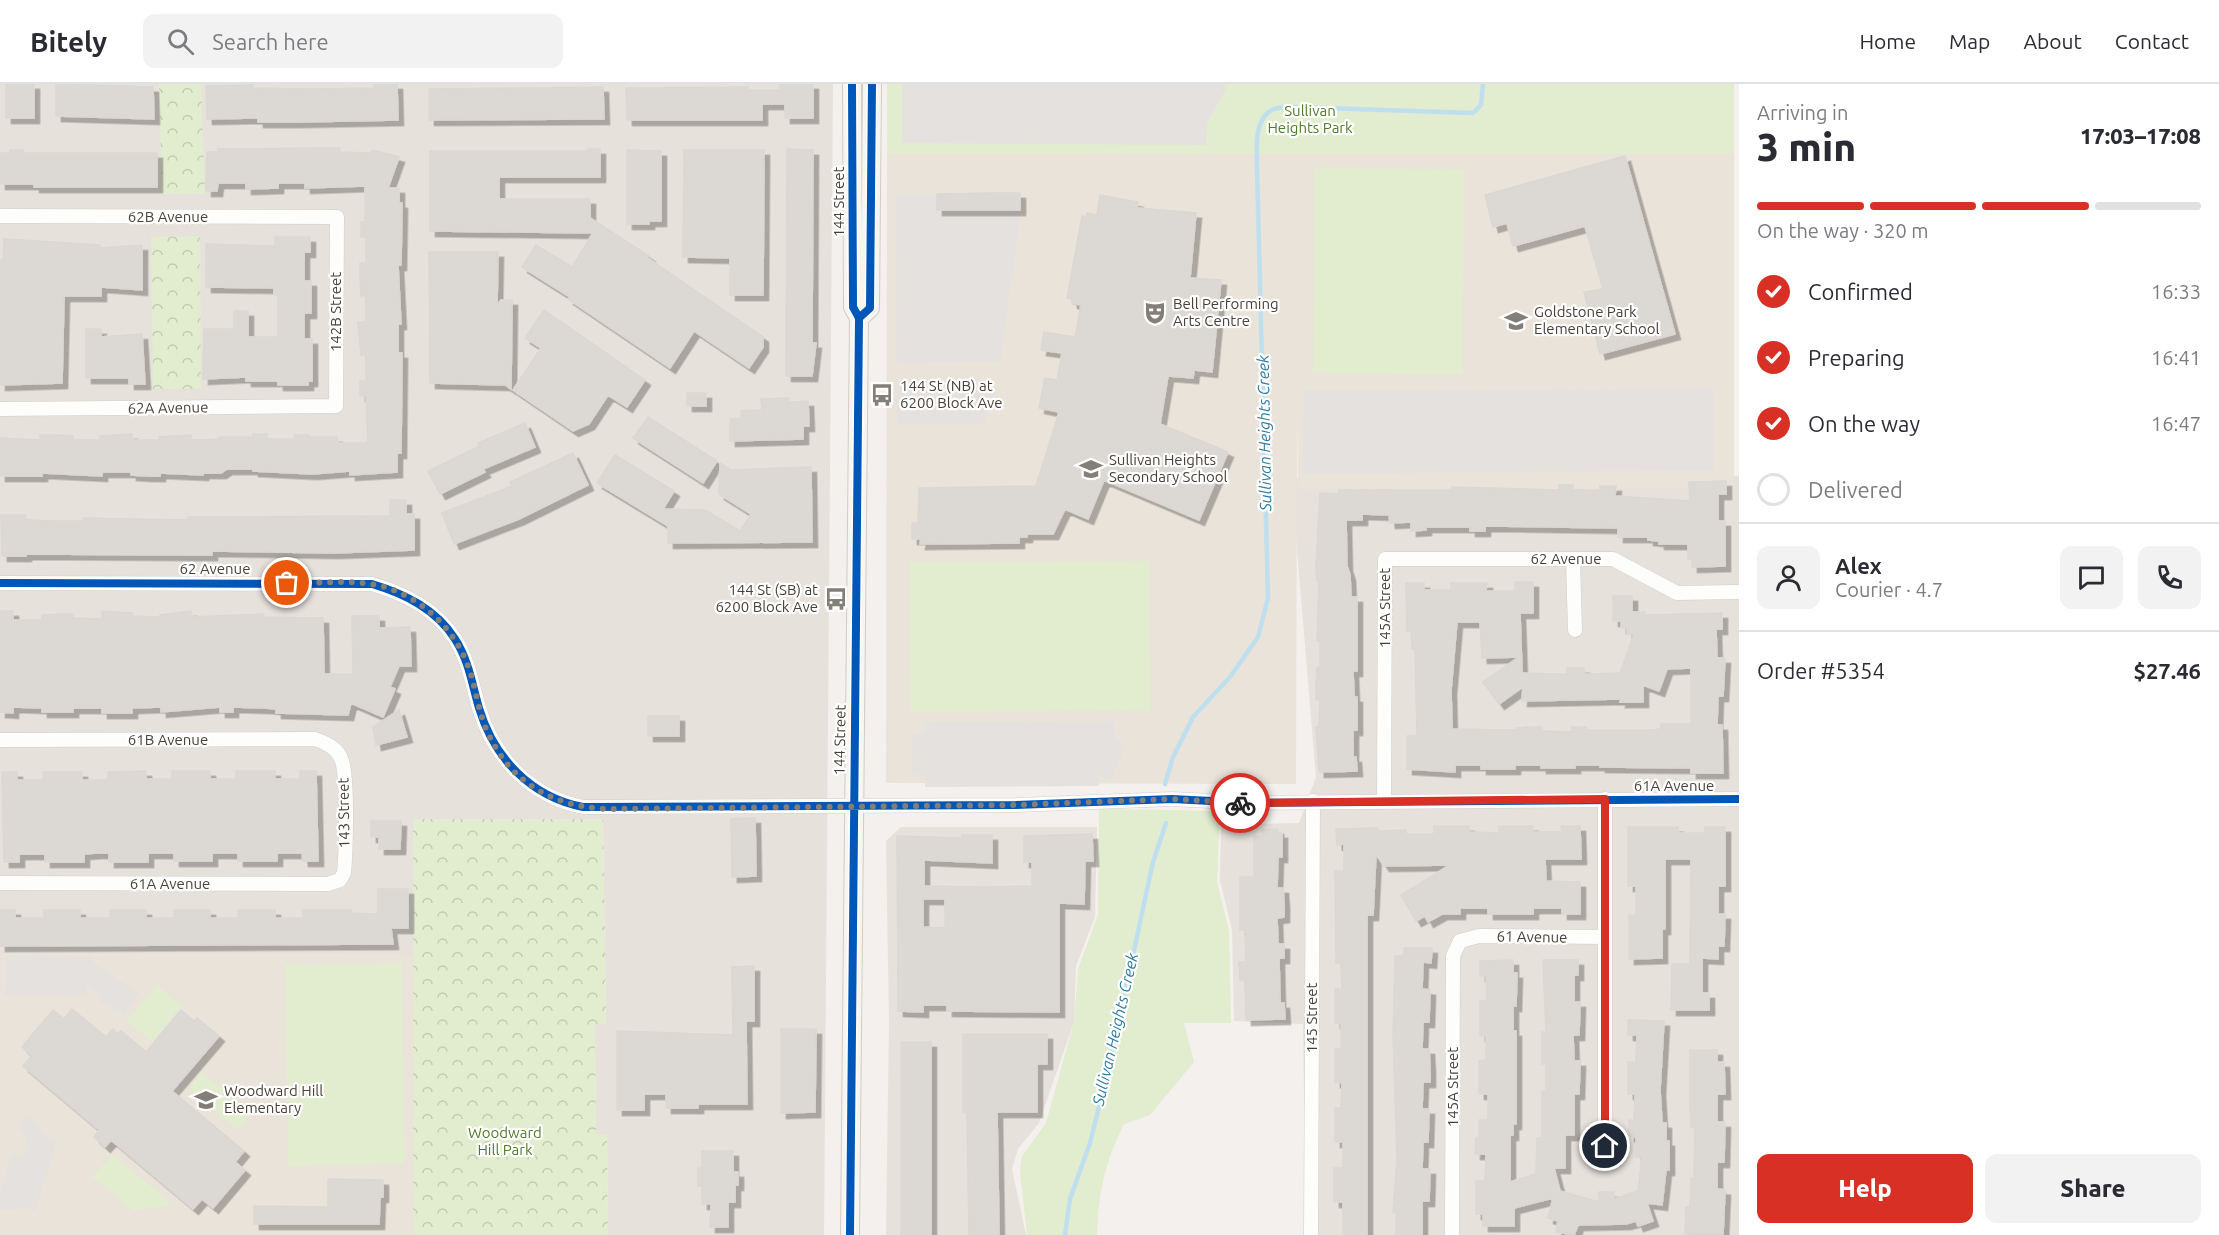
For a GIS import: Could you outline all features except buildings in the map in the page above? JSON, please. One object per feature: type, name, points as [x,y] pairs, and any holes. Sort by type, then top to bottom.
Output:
[{"type":"main road","name":"144 Street","points":[[850,1235],[859,318],[853,307],[852,84]]},
{"type":"main road","name":"144 Street","points":[[859,318],[870,308],[872,84]]},
{"type":"street","name":"62B Avenue","points":[[0,216],[337,217]]},
{"type":"street","name":"142B Street","points":[[336,406],[337,217]]},
{"type":"street","name":"62A Avenue","points":[[0,409],[336,406]]},
{"type":"street","name":"62 Avenue","points":[[1385,559],[1613,559],[1677,593],[1739,592]]},
{"type":"street","name":"145A Street","points":[[1384,801],[1385,559]]},
{"type":"street","points":[[1573,559],[1575,630]]},
{"type":"street","name":"62 Avenue","points":[[0,583],[372,584],[414,600],[439,620],[454,638],[468,663],[486,730],[500,754],[537,790],[551,798],[583,807],[606,809],[853,806]]},
{"type":"street","name":"61B Avenue","points":[[0,740],[315,740],[333,748]]},
{"type":"street","name":"143 Street","points":[[333,748],[343,762],[345,865],[340,880]]},
{"type":"street","name":"61A Avenue","points":[[853,806],[1016,805],[1172,799],[1250,803],[1739,799]]},
{"type":"street","points":[[1605,799],[1605,1162]]},
{"type":"street","name":"145 Street","points":[[1311,1235],[1313,801]]},
{"type":"street","name":"61A Avenue","points":[[0,884],[328,884],[340,880]]},
{"type":"street","name":"61 Avenue","points":[[1460,941],[1479,936],[1605,937]]},
{"type":"street","name":"145A Street","points":[[1452,1235],[1453,956],[1460,941]]},
{"type":"shaded area","points":[[0,84],[833,84],[824,1235],[608,1235],[607,1135],[596,1135],[595,1024],[606,1023],[603,819],[414,819],[413,955],[0,954]]},
{"type":"shaded area","points":[[902,84],[1222,84],[1227,87],[1207,123],[1206,145],[902,143]]},
{"type":"shaded area","name":"Sullivan Heights Secondary School","points":[[887,154],[1734,154],[1734,488],[1298,489],[1297,411],[1296,784],[886,783]]},
{"type":"shaded area","points":[[1023,195],[1000,362],[897,363],[896,196]]},
{"type":"shaded area","points":[[997,387],[984,424],[897,424],[897,388]]},
{"type":"shaded area","points":[[1714,389],[1714,470],[1302,474],[1304,390]]},
{"type":"shaded area","points":[[1739,476],[1739,1235],[1306,1235],[1303,1024],[1234,1021],[1232,930],[1220,880],[1221,825],[1299,823],[1316,777],[1291,478]]},
{"type":"shaded area","points":[[1115,721],[1115,739],[1125,746],[1111,781],[1099,775],[1099,786],[925,787],[925,775],[913,775],[912,734],[925,734],[925,722]]},
{"type":"shaded area","points":[[901,827],[1097,827],[1095,917],[1076,966],[1074,1022],[1039,1123],[1018,1149],[1012,1169],[1026,1235],[886,1235],[889,1021],[886,841]]},
{"type":"shaded area","name":"Woodward Hill Elementary","points":[[0,954],[413,955],[413,1235],[0,1235]]},
{"type":"shaded area","points":[[6,956],[91,958],[96,965],[139,993],[124,1014],[99,1001],[101,996],[87,985],[86,996],[5,995]]},
{"type":"shaded area","points":[[24,1115],[35,1119],[45,1137],[57,1141],[35,1211],[24,1207],[6,1211],[0,1209],[0,1192],[11,1156],[23,1156],[28,1149],[27,1138],[19,1130]]},
{"type":"green space","points":[[159,84],[201,84],[205,194],[162,194]]},
{"type":"green space","name":"Sullivan Heights Park","points":[[887,84],[1734,84],[1734,154],[887,154]]},
{"type":"green space","points":[[1314,168],[1464,169],[1463,374],[1313,373]]},
{"type":"green space","points":[[200,236],[201,389],[153,389],[151,237]]},
{"type":"green space","points":[[1149,561],[1150,711],[910,712],[909,562]]},
{"type":"green space","points":[[1099,809],[1220,811],[1217,882],[1229,930],[1231,1023],[1184,1023],[1194,1062],[1150,1115],[1124,1124],[1104,1178],[1097,1235],[1027,1235],[1020,1171],[1022,1156],[1046,1123],[1074,1022],[1078,969],[1098,915]]},
{"type":"green space","name":"Woodward Hill Park","points":[[413,819],[603,819],[606,1024],[595,1024],[596,1134],[607,1135],[608,1235],[413,1235]]},
{"type":"green space","points":[[402,963],[405,1164],[288,1166],[285,965]]},
{"type":"green space","points":[[157,985],[182,1006],[152,1042],[126,1021]]},
{"type":"green space","points":[[201,1072],[252,1112],[238,1130],[188,1089]]},
{"type":"green space","points":[[112,1155],[170,1202],[167,1206],[134,1211],[92,1177]]},
{"type":"waterway","name":"Sullivan Heights Creek","points":[[1165,784],[1173,757],[1193,717],[1230,677],[1258,637],[1268,598],[1257,151],[1259,126],[1262,119],[1267,113],[1282,107],[1473,113],[1481,105],[1483,84]]},
{"type":"waterway","name":"Sullivan Heights Creek","points":[[1065,1235],[1070,1199],[1090,1143],[1153,862],[1166,823]]},
{"type":"cycle path","points":[[850,1235],[859,318],[853,307],[852,84]]},
{"type":"cycle path","points":[[859,318],[870,308],[872,84]]},
{"type":"cycle path","points":[[0,583],[372,584],[396,593],[429,611],[439,619],[455,639],[467,664],[486,726],[505,759],[531,784],[547,794],[583,807],[1016,805],[1172,799],[1250,803],[1739,799]]},
{"type":"way so far","points":[[287,583],[372,584],[414,600],[426,609],[454,638],[468,663],[486,730],[500,754],[541,794],[562,803],[606,809],[1016,805],[1172,799],[1240,803]]},
{"type":"place","name":"Bell Performing Arts Centre","points":[[1155,313]]},
{"type":"place","name":"Goldstone Park Elementary School","points":[[1516,321]]},
{"type":"place","name":"144 St (NB) at 6200 Block Ave","points":[[882,395]]},
{"type":"place","name":"Sullivan Heights Secondary School","points":[[1091,469]]},
{"type":"place","name":"144 St (SB) at 6200 Block Ave","points":[[836,599]]},
{"type":"place","name":"Woodward Hill Elementary","points":[[206,1100]]},
{"type":"route","points":[[1240,803],[1605,799],[1605,1146]]}]
